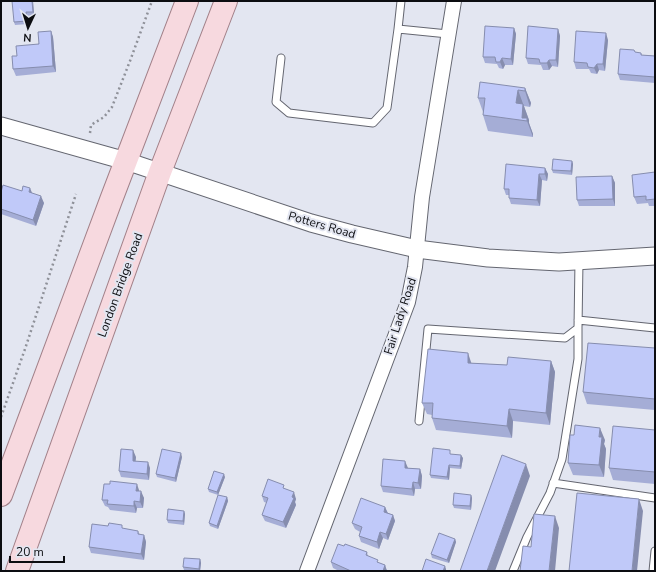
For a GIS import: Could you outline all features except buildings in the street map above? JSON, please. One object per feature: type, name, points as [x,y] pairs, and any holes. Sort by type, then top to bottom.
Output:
[{"type":"main road","points":[[1,495],[187,1]]},
{"type":"main road","name":"London Bridge Road","points":[[17,571],[160,172],[226,1]]},
{"type":"street","name":"Fair Lady Road","points":[[307,571],[408,302],[416,267],[422,197],[454,1]]},
{"type":"street","name":"Potters Road","points":[[1,126],[126,161],[310,223],[417,249],[488,258],[558,262],[655,256]]},
{"type":"lane","points":[[281,58],[276,102],[289,113],[373,123],[387,108],[401,1]]},
{"type":"lane","points":[[398,29],[448,34]]},
{"type":"lane","points":[[514,571],[527,537],[550,493],[562,459],[578,359],[579,261]]},
{"type":"lane","points":[[578,320],[655,328]]},
{"type":"lane","points":[[419,421],[428,329],[565,338],[578,328]]},
{"type":"lane","points":[[553,483],[655,498]]},
{"type":"lane","points":[[653,571],[655,551]]},
{"type":"path","points":[[90,133],[92,125],[104,116],[112,107],[152,1]]},
{"type":"path","points":[[1,418],[28,342],[76,194]]}]
